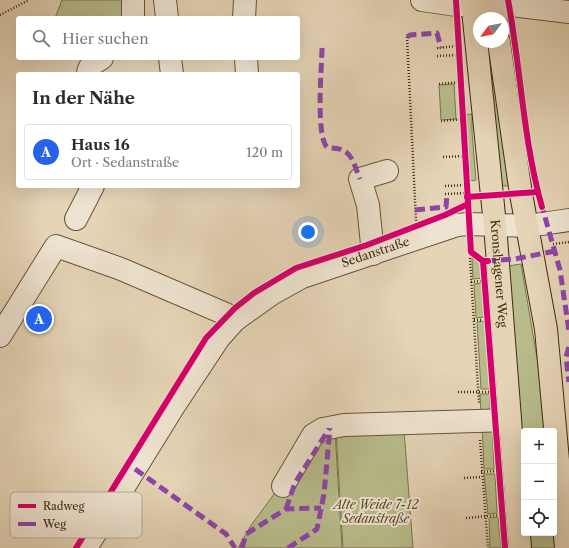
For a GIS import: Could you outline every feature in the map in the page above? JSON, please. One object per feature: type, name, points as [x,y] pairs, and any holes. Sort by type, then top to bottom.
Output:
[{"type":"main road","name":"Kronshagener Weg","points":[[472,3],[495,225],[495,420],[520,548]]},
{"type":"main road","points":[[500,48],[521,194],[546,329],[566,548]]},
{"type":"street","points":[[133,0],[133,16]]},
{"type":"street","points":[[165,0],[167,16]]},
{"type":"street","points":[[244,16],[245,0]]},
{"type":"street","points":[[422,0],[456,5],[472,3]]},
{"type":"street","points":[[494,7],[569,12]]},
{"type":"street","points":[[88,72],[93,63],[98,60]]},
{"type":"street","points":[[170,60],[172,72]]},
{"type":"street","points":[[246,60],[247,72]]},
{"type":"street","points":[[373,254],[368,205],[360,179],[387,171]]},
{"type":"street","points":[[76,219],[92,188]]},
{"type":"street","name":"Sedanstraße","points":[[121,492],[182,393],[219,338],[235,320],[273,293],[302,277],[457,226],[469,224],[528,226],[569,220]]},
{"type":"street","points":[[0,336],[56,246],[121,269],[228,315],[235,320]]},
{"type":"street","points":[[283,486],[313,435],[323,429],[344,425],[495,420]]},
{"type":"street","name":"Sedanstraße","points":[[86,548],[92,538]]},
{"type":"path","points":[[0,15],[30,0]]},
{"type":"path","points":[[407,37],[416,225]]},
{"type":"path","points":[[437,48],[459,46]]},
{"type":"path","points":[[437,56],[459,55]]},
{"type":"path","points":[[439,84],[461,82]]},
{"type":"path","points":[[441,121],[463,119]]},
{"type":"path","points":[[443,157],[465,156]]},
{"type":"path","points":[[445,186],[467,185]]},
{"type":"path","points":[[445,194],[467,194]]},
{"type":"path","points":[[553,244],[569,242]]},
{"type":"path","points":[[471,252],[471,282],[478,392],[495,420]]},
{"type":"path","points":[[471,282],[485,277],[485,288]]},
{"type":"path","points":[[487,312],[488,327]]},
{"type":"path","points":[[474,320],[488,319]]},
{"type":"path","points":[[488,548],[481,472],[495,420],[492,384]]},
{"type":"path","points":[[458,392],[493,392]]},
{"type":"path","points":[[498,464],[499,478]]},
{"type":"path","points":[[481,472],[499,471]]},
{"type":"path","points":[[464,478],[482,477]]},
{"type":"path","points":[[466,518],[485,516],[502,518],[502,508]]},
{"type":"green space","points":[[62,0],[123,0],[122,16],[56,16]]},
{"type":"green space","points":[[483,48],[492,48],[513,186],[500,186]]},
{"type":"green space","points":[[454,84],[456,119],[441,120],[439,85]]},
{"type":"green space","points":[[472,114],[476,180],[469,181],[465,115]]},
{"type":"green space","points":[[472,258],[482,262],[482,278],[473,279]]},
{"type":"green space","points":[[521,264],[544,399],[547,428],[521,428],[521,455],[508,266]]},
{"type":"green space","points":[[482,283],[485,317],[476,318],[474,284]]},
{"type":"green space","points":[[485,321],[491,389],[481,389],[477,322]]},
{"type":"green space","points":[[480,394],[490,394],[490,415],[481,415]]},
{"type":"green space","points":[[492,422],[494,469],[484,469],[482,423]]},
{"type":"green space","name":"Alte Weide 7-12 Sedanstraße","points":[[404,430],[413,548],[343,548],[336,432]]},
{"type":"green space","points":[[335,431],[342,548],[238,548],[250,527],[315,438]]},
{"type":"green space","points":[[484,474],[495,474],[497,513],[488,514]]},
{"type":"green space","points":[[498,517],[501,548],[490,548],[489,518]]},
{"type":"green space","points":[[528,536],[554,536],[556,548],[530,548]]},
{"type":"marked path","points":[[407,37],[410,35],[437,33],[441,48]]},
{"type":"marked path","points":[[322,48],[320,117],[324,142],[328,148],[336,148],[347,152],[353,161],[360,179]]},
{"type":"marked path","points":[[415,210],[446,207],[447,194]]},
{"type":"marked path","points":[[541,203],[560,270],[569,331]]},
{"type":"marked path","points":[[486,261],[515,259],[555,251]]},
{"type":"marked path","points":[[569,347],[566,357],[569,382]]},
{"type":"marked path","points":[[288,548],[317,529],[324,494],[330,428]]},
{"type":"marked path","points":[[286,509],[295,483],[329,429]]},
{"type":"marked path","points":[[135,469],[226,534],[235,548]]},
{"type":"marked path","points":[[242,548],[246,534],[286,509],[321,508]]},
{"type":"cycle path","points":[[456,0],[471,252],[483,261],[488,261]]},
{"type":"cycle path","points":[[508,0],[530,156],[542,207]]},
{"type":"cycle path","points":[[467,197],[538,192]]},
{"type":"cycle path","points":[[111,492],[206,338],[235,308],[254,293],[296,268],[367,245],[445,215],[468,204]]},
{"type":"cycle path","points":[[483,261],[505,548]]},
{"type":"cycle path","points":[[76,548],[82,538]]},
{"type":"place","name":"Haus 16","points":[[39,319]]}]
